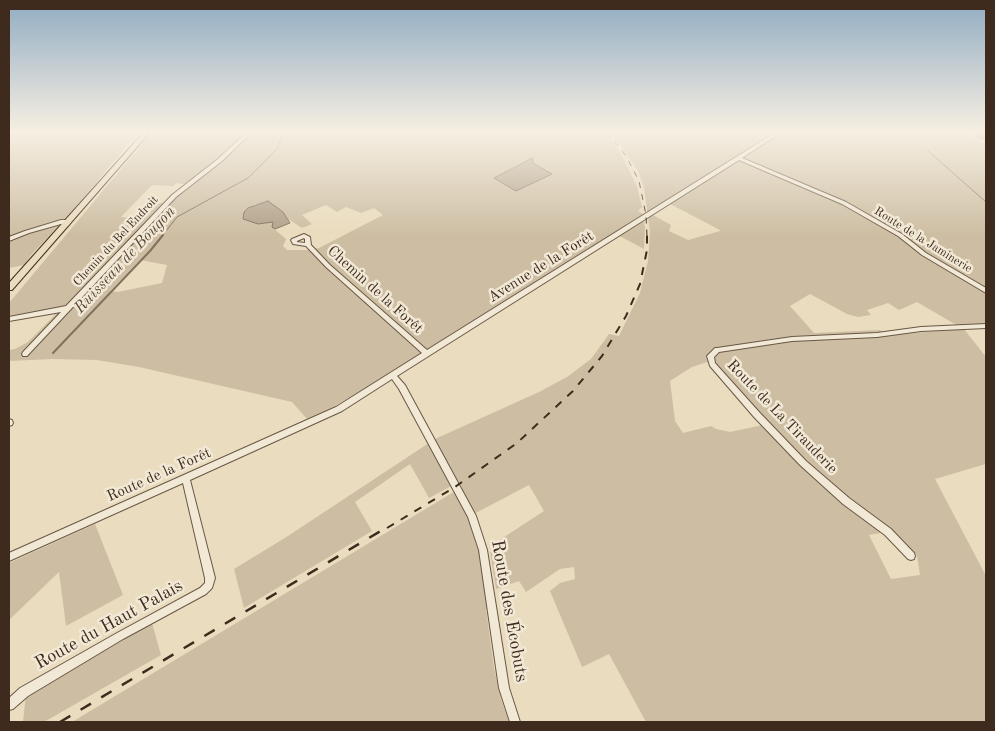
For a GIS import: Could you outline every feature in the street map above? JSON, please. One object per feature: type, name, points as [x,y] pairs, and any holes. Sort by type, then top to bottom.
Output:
[{"type":"main road","points":[[9,288],[118,166]]},
{"type":"main road","points":[[9,293],[64,227]]},
{"type":"street","name":"Chemin du Bel Endroit","points":[[25,354],[174,196],[212,166]]},
{"type":"street","name":"Avenue de la Forêt","points":[[321,418],[393,376],[725,166]]},
{"type":"street","name":"Route de la Jaminerie","points":[[757,166],[844,203],[893,230],[924,254],[986,291]]},
{"type":"street","points":[[35,230],[64,227]]},
{"type":"street","points":[[9,239],[35,230],[64,227]]},
{"type":"street","name":"Chemin de la Forêt","points":[[308,244],[328,266],[427,354]]},
{"type":"street","name":"Chemin du Bel Endroit","points":[[9,319],[69,308]]},
{"type":"street","name":"Route de La Tirauderie","points":[[910,556],[888,532],[846,501],[803,463],[718,371],[712,364],[710,356],[717,350],[762,342],[986,326]]},
{"type":"street","name":"Route des Écobuts","points":[[393,376],[402,387],[472,516],[480,541],[504,688],[515,722]]},
{"type":"street","name":"Route de la Forêt","points":[[9,557],[321,418]]},
{"type":"street","name":"Route du Haut Palais","points":[[9,706],[24,692],[120,636],[203,591],[209,585],[210,578],[186,478]]},
{"type":"shaded area","points":[[9,166],[110,166],[24,265],[9,268]]},
{"type":"shaded area","points":[[123,166],[515,166],[494,178],[552,174],[539,166],[627,166],[637,186],[642,207],[638,211],[643,214],[645,228],[644,249],[614,233],[387,376],[331,408],[307,419],[292,402],[139,367],[97,360],[52,359],[9,361],[9,350],[28,342],[58,312],[9,321],[9,303]],"holes":[[[177,183],[190,185],[170,204],[155,202],[140,218],[121,217],[152,185],[173,186]],[[256,204],[283,212],[288,219],[302,228],[312,224],[302,215],[326,205],[337,212],[346,207],[361,213],[374,208],[383,215],[319,248],[287,250],[283,246],[286,239],[272,227],[274,222],[244,212]],[[140,260],[167,265],[162,283],[118,292],[110,291]]]},
{"type":"shaded area","points":[[517,166],[538,166],[552,174],[516,191],[494,178]]},
{"type":"shaded area","points":[[635,166],[986,166],[986,324],[958,326],[917,302],[899,310],[888,303],[867,310],[871,315],[858,317],[847,314],[810,294],[790,306],[814,333],[880,330],[887,335],[964,329],[986,357],[986,464],[935,479],[986,576],[986,722],[646,722],[609,654],[582,667],[550,591],[560,583],[575,579],[574,567],[560,569],[526,592],[519,581],[496,589],[490,552],[494,550],[492,545],[544,511],[529,485],[468,517],[477,539],[483,566],[488,609],[486,609],[494,668],[501,699],[509,722],[72,722],[462,487],[459,482],[429,498],[410,464],[355,502],[372,531],[244,608],[234,569],[288,536],[435,439],[539,392],[567,377],[591,359],[609,334],[619,336],[640,293],[648,261],[650,232],[644,188]],"holes":[[[670,204],[720,230],[688,240],[669,231],[671,225],[653,215]],[[707,362],[763,425],[730,432],[711,426],[683,433],[675,421],[670,381],[692,367]],[[892,531],[917,556],[920,575],[891,579],[869,535]]]},
{"type":"shaded area","points":[[268,201],[283,212],[290,223],[275,229],[272,227],[273,222],[258,224],[243,219],[244,212],[248,208]]},
{"type":"shaded area","points":[[95,524],[123,595],[66,626],[59,572],[9,620],[9,563]]},
{"type":"shaded area","points":[[152,623],[161,655],[44,722],[23,722],[26,694]]},
{"type":"waterway","name":"Ruisseau de Bougon","points":[[162,236],[177,217],[248,178],[260,166]]},
{"type":"waterway","points":[[945,166],[986,202]]},
{"type":"waterway","name":"Ruisseau de Bougon","points":[[53,353],[163,235]]},
{"type":"railway","points":[[631,166],[639,181],[646,215],[647,236]]},
{"type":"railway","points":[[387,528],[455,487],[517,443],[573,391],[602,356],[626,316],[640,284],[647,250],[647,236]]},
{"type":"railway","points":[[60,722],[389,526]]}]
